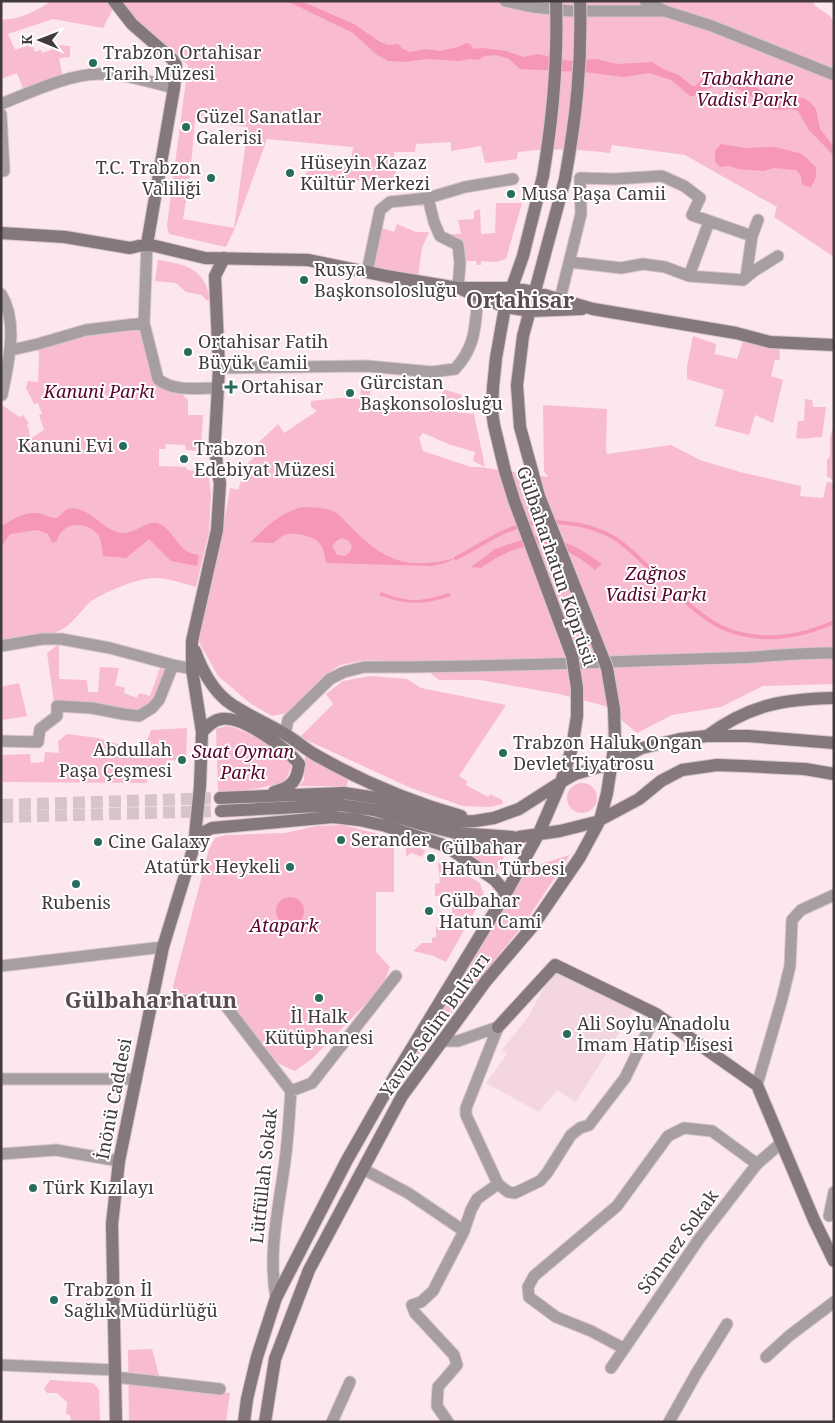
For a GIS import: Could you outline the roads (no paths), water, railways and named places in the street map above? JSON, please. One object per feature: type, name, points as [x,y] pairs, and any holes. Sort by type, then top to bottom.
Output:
[{"type":"main road","points":[[114,1],[132,24],[173,60],[176,65],[174,88],[147,244]]},
{"type":"main road","points":[[530,311],[565,179],[574,130],[581,42],[580,1]]},
{"type":"main road","points":[[505,307],[523,256],[543,176],[551,134],[561,4]]},
{"type":"main road","points":[[1,233],[65,237],[130,248],[147,244],[205,258],[308,260],[458,288],[511,288],[534,292],[593,309],[736,333],[770,342],[834,346]]},
{"type":"main road","points":[[205,258],[215,276]]},
{"type":"main road","points":[[215,276],[224,258]]},
{"type":"main road","name":"İnönü Caddesi","points":[[116,1422],[112,1224],[119,1161],[162,947],[194,846],[202,757],[202,732],[192,669],[192,641],[217,530],[220,482],[215,439],[219,368],[215,276]]},
{"type":"main road","points":[[458,288],[505,307],[530,311],[593,309]]},
{"type":"main road","name":"Gülbaharhatun Köprüsü","points":[[505,307],[493,387],[492,411],[494,425],[514,500],[572,656],[577,697],[577,716],[572,748]]},
{"type":"main road","name":"Gülbaharhatun Köprüsü","points":[[530,311],[523,336],[517,385],[520,427],[539,496],[607,668],[614,710],[615,742]]},
{"type":"main road","points":[[192,641],[202,669],[211,684],[226,700],[285,734],[312,753],[360,779],[450,814],[475,821]]},
{"type":"main road","points":[[707,736],[727,722],[750,710],[779,702],[809,698],[834,698]]},
{"type":"main road","points":[[202,732],[212,722],[222,718],[235,720],[282,746],[299,764],[298,776],[283,790],[221,805],[340,805],[374,810],[456,833],[519,837]]},
{"type":"main road","points":[[253,796],[344,793],[377,798],[429,818],[452,822],[475,821],[494,818],[519,809],[575,774],[612,762],[642,748],[680,739],[707,736],[748,736],[834,743]]},
{"type":"main road","name":"Yavuz Selim Bulvarı","points":[[265,1422],[275,1359],[306,1278],[402,1096],[486,982],[532,927],[580,856],[600,820],[607,792],[615,742]]},
{"type":"main road","name":"Yavuz Selim Bulvarı","points":[[244,1422],[256,1357],[276,1298],[347,1160],[396,1074],[506,894],[539,833],[561,782],[572,748]]},
{"type":"main road","points":[[446,846],[502,844],[519,837],[585,826],[639,799],[661,782],[682,770],[717,765],[805,769],[834,774]]},
{"type":"main road","points":[[194,846],[204,832],[212,828],[333,817],[359,820],[386,826],[446,846],[496,880],[506,894]]},
{"type":"main road","points":[[498,1027],[556,965],[656,1014],[757,1085],[814,1220],[834,1261]]},
{"type":"street","points":[[505,1],[533,7],[561,4],[570,11],[665,11]]},
{"type":"street","points":[[646,1],[665,11],[712,26],[834,75]]},
{"type":"street","points":[[1,104],[46,86],[79,76],[100,74],[130,77],[174,88]]},
{"type":"street","points":[[1,114],[4,171],[1,171]]},
{"type":"street","points":[[560,299],[581,214],[580,178],[614,179],[662,176],[684,186],[700,198],[692,215],[752,236]]},
{"type":"street","points":[[367,272],[380,210],[390,202],[428,198],[465,187],[513,179]]},
{"type":"street","points":[[428,198],[434,222],[440,236],[458,244],[460,263],[458,288]]},
{"type":"street","points":[[746,277],[752,236],[758,220]]},
{"type":"street","points":[[689,276],[709,222]]},
{"type":"street","points":[[147,244],[144,323],[158,379],[165,385],[175,387],[217,388]]},
{"type":"street","points":[[570,262],[621,268],[643,264],[665,267],[689,276],[743,280],[778,256]]},
{"type":"street","points":[[1,294],[8,304],[11,350],[2,395]]},
{"type":"street","points":[[219,368],[367,366],[432,372],[454,369],[464,360],[474,338],[478,296]]},
{"type":"street","points":[[11,350],[86,330],[144,323]]},
{"type":"street","points":[[1,646],[42,639],[61,639],[110,648],[192,669]]},
{"type":"street","points":[[285,734],[288,720],[330,679],[344,672],[364,667],[546,665],[834,653]]},
{"type":"street","points":[[1,741],[38,742],[40,728],[57,716],[57,706],[92,708],[140,716],[152,708],[159,700],[173,665]]},
{"type":"street","points":[[757,1085],[790,966],[792,920],[801,910],[834,895]]},
{"type":"street","points":[[1,966],[162,947]]},
{"type":"street","points":[[291,1091],[312,1083],[396,976]]},
{"type":"street","name":"Lütfüllah Sokak","points":[[152,1000],[222,1001],[291,1091],[285,1166],[273,1247],[272,1274],[276,1298]]},
{"type":"street","points":[[498,1027],[466,1108],[466,1115],[498,1184],[508,1192],[515,1192],[540,1181],[548,1173],[572,1135],[580,1128],[589,1125],[625,1078],[656,1014]]},
{"type":"street","points":[[441,1041],[458,1041],[498,1027]]},
{"type":"street","points":[[1,1079],[136,1079]]},
{"type":"street","points":[[623,1348],[590,1331],[556,1317],[529,1296],[528,1288],[534,1276],[617,1206],[668,1136],[684,1128],[712,1131],[757,1164]]},
{"type":"street","name":"Sönmez Sokak","points":[[611,1368],[699,1239],[757,1164],[781,1143]]},
{"type":"street","points":[[1,1154],[56,1150],[119,1161]]},
{"type":"street","points":[[364,1169],[408,1193],[464,1231]]},
{"type":"street","points":[[448,1422],[437,1406],[438,1387],[458,1365],[454,1355],[415,1313],[412,1305],[421,1302],[433,1292],[464,1231],[477,1199],[498,1184]]},
{"type":"street","points":[[814,1220],[831,1217],[834,1192]]},
{"type":"street","points":[[766,1357],[789,1336],[834,1302]]},
{"type":"street","points":[[669,1422],[727,1324]]},
{"type":"street","points":[[1,1365],[115,1374],[220,1389]]},
{"type":"street","points":[[332,1422],[350,1382]]},
{"type":"waterway","points":[[456,558],[511,529],[523,525],[550,522],[578,525],[604,533],[616,539],[630,550],[651,570]]},
{"type":"waterway","points":[[686,602],[716,625],[749,636],[778,637],[792,635],[820,628],[834,622]]},
{"type":"tunnel","points":[[1,805],[220,798]]},
{"type":"tunnel","points":[[1,817],[221,811]]},
{"type":"place","name":"Trabzon Ortahisar Tarih Müzesi","points":[[93,63]]},
{"type":"place","name":"Güzel Sanatlar Galerisi","points":[[186,127]]},
{"type":"place","name":"Hüseyin Kazaz Kültür Merkezi","points":[[290,173]]},
{"type":"place","name":"T.C. Trabzon Valiliği","points":[[211,178]]},
{"type":"place","name":"Musa Paşa Camii","points":[[511,194]]},
{"type":"place","name":"Rusya Başkonsolosluğu","points":[[304,280]]},
{"type":"place","name":"Ortahisar Fatih Büyük Camii","points":[[188,352]]},
{"type":"place","name":"Ortahisar","points":[[231,387]]},
{"type":"place","name":"Gürcistan Başkonsolosluğu","points":[[350,393]]},
{"type":"place","name":"Kanuni Evi","points":[[123,446]]},
{"type":"place","name":"Trabzon Edebiyat Müzesi","points":[[184,459]]},
{"type":"place","name":"Trabzon Haluk Ongan Devlet Tiyatrosu","points":[[503,753]]},
{"type":"place","name":"Abdullah Paşa Çeşmesi","points":[[182,760]]},
{"type":"place","name":"Serander","points":[[341,840]]},
{"type":"place","name":"Cine Galaxy","points":[[98,842]]},
{"type":"place","name":"Gülbahar Hatun Türbesi","points":[[431,858]]},
{"type":"place","name":"Atatürk Heykeli","points":[[290,867]]},
{"type":"place","name":"Rubenis","points":[[76,884]]},
{"type":"place","name":"Gülbahar Hatun Cami","points":[[429,911]]},
{"type":"place","name":"İl Halk Kütüphanesi","points":[[319,998]]},
{"type":"place","name":"Ali Soylu Anadolu İmam Hatip Lisesi","points":[[567,1034]]},
{"type":"place","name":"Türk Kızılayı","points":[[33,1188]]},
{"type":"place","name":"Trabzon İl Sağlık Müdürlüğü","points":[[54,1300]]},
{"type":"district","name":"Ortahisar","points":[[520,300]]},
{"type":"district","name":"Gülbaharhatun","points":[[151,1000]]},
{"type":"park label","name":"Tabakhane Vadisi Parkı","points":[[747,89]]},
{"type":"park label","name":"Kanuni Parkı","points":[[99,392]]},
{"type":"park label","name":"Zağnos Vadisi Parkı","points":[[656,584]]},
{"type":"park label","name":"Suat Oyman Parkı","points":[[243,762]]},
{"type":"park label","name":"Atapark","points":[[284,926]]}]
